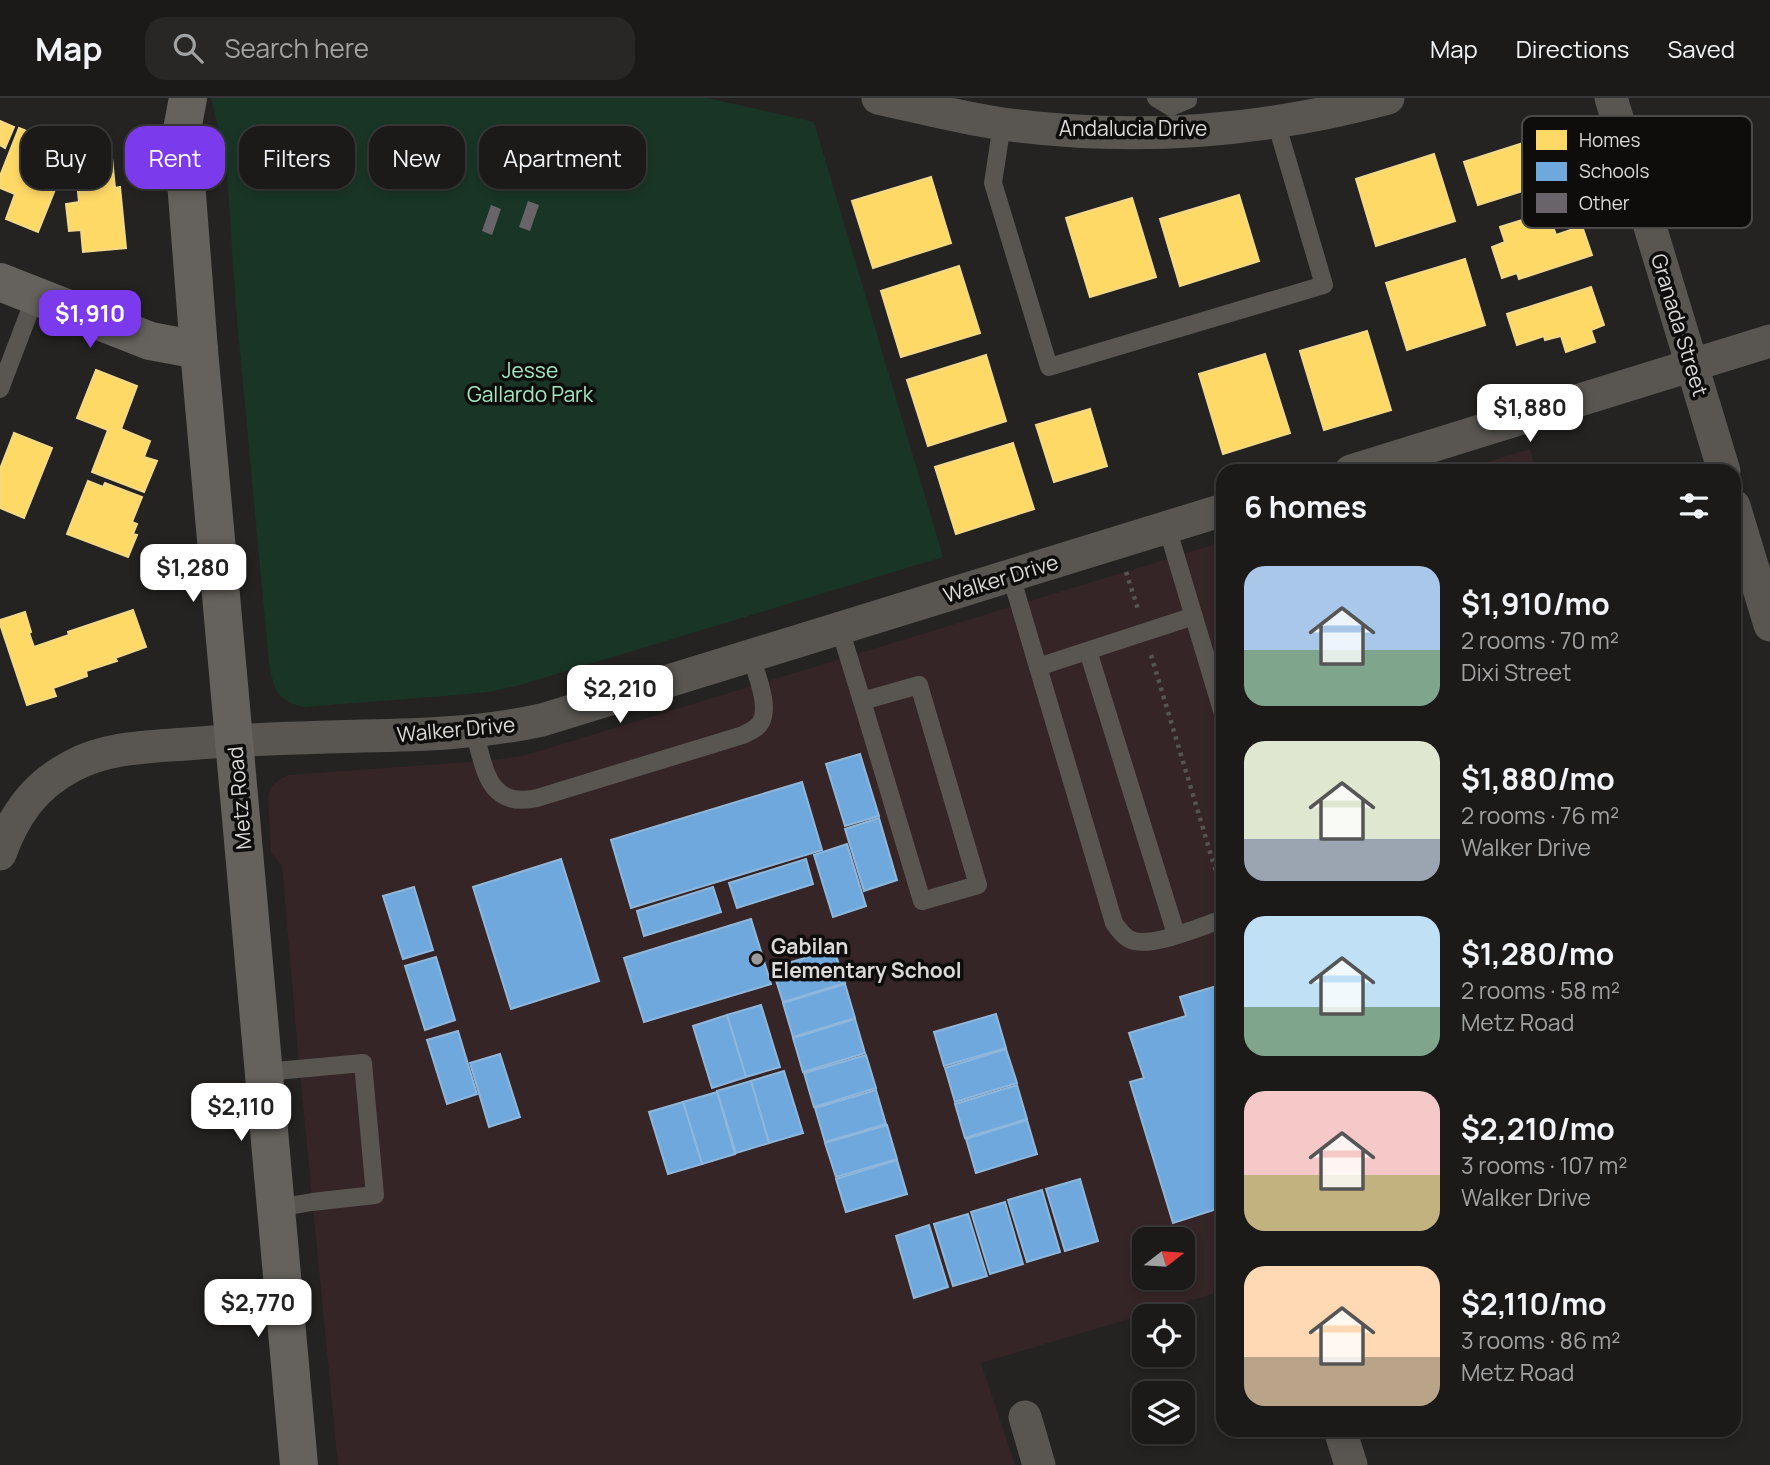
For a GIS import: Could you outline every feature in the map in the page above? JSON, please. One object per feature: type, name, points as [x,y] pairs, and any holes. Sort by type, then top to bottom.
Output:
[{"type":"main road","name":"Metz Road","points":[[179,109],[299,1465]]},
{"type":"main road","points":[[0,282],[150,341],[199,350]]},
{"type":"street","name":"Andalucia Drive","points":[[878,98],[1002,124],[1090,132],[1166,112],[1236,128],[1346,109],[1388,98]]},
{"type":"street","name":"Granada Street","points":[[1611,98],[1616,116]]},
{"type":"street","name":"Granada Street","points":[[1650,228],[1722,464]]},
{"type":"street","points":[[1374,464],[1770,341]]},
{"type":"street","name":"Walker Drive","points":[[0,854],[8,831],[21,810],[45,784],[73,765],[93,756],[117,750],[235,740],[418,735],[516,726],[1216,512]]},
{"type":"street","points":[[1741,529],[1770,625]]},
{"type":"street","points":[[1024,1417],[1039,1465]]},
{"type":"street","points":[[1342,1437],[1352,1465]]},
{"type":"lane","points":[[1166,112],[1188,98]]},
{"type":"lane","points":[[1002,124],[993,183],[1049,368],[1324,285],[1276,122]]},
{"type":"lane","points":[[0,389],[35,296]]},
{"type":"lane","points":[[1167,527],[1216,690]]},
{"type":"lane","points":[[1011,576],[1114,923],[1130,940],[1153,942],[1216,921]]},
{"type":"lane","points":[[1038,667],[1194,616]]},
{"type":"lane","points":[[840,629],[922,901],[978,885],[919,685],[862,701]]},
{"type":"lane","points":[[1088,651],[1176,934]]},
{"type":"lane","points":[[474,731],[488,778],[496,789],[513,801],[537,798],[754,730],[760,723],[764,703],[751,656]]},
{"type":"lane","points":[[265,1072],[363,1063],[375,1195],[277,1208]]},
{"type":"path","points":[[1126,572],[1216,872]]},
{"type":"shaded area","points":[[1530,449],[1534,464],[1480,464]]},
{"type":"shaded area","name":"Gabilan Elementary School","points":[[1216,544],[1216,1293],[1179,1304],[1132,1304],[1132,1318],[981,1363],[1015,1465],[338,1465],[282,866],[271,852],[268,797],[271,787],[289,775],[523,756]]},
{"type":"green space","name":"Jesse Gallardo Park","points":[[211,98],[707,98],[814,122],[943,557],[520,685],[489,692],[304,707],[287,701],[275,687],[269,663],[236,309],[225,126],[218,126]]},
{"type":"building: Homes","points":[[0,121],[14,127],[5,148],[0,145]]},
{"type":"building: Homes","points":[[19,128],[21,129],[21,189],[55,189],[38,232],[6,219],[15,194],[0,188],[0,176]]},
{"type":"building: Homes","points":[[1522,143],[1522,191],[1478,205],[1464,162]]},
{"type":"building: Homes","points":[[1434,154],[1455,221],[1376,246],[1356,179]]},
{"type":"building: Homes","points":[[111,158],[115,188],[120,187],[126,248],[83,252],[81,230],[69,231],[66,204],[79,202],[78,192],[82,192],[82,189],[111,189]]},
{"type":"building: Homes","points":[[931,177],[951,243],[873,268],[852,201]]},
{"type":"building: Homes","points":[[1239,195],[1259,261],[1180,286],[1160,219]]},
{"type":"building: Homes","points":[[1132,198],[1156,277],[1090,297],[1066,218]]},
{"type":"building: Homes","points":[[1522,220],[1522,228],[1554,228],[1556,235],[1583,228],[1592,255],[1519,279],[1517,273],[1502,278],[1492,247],[1505,242],[1500,227]]},
{"type":"building: Homes","points":[[1465,259],[1485,325],[1407,350],[1386,283]]},
{"type":"building: Homes","points":[[959,266],[980,333],[901,357],[881,291]]},
{"type":"building: Homes","points":[[1591,287],[1604,325],[1591,330],[1595,342],[1566,352],[1561,336],[1545,340],[1544,336],[1517,345],[1507,314]]},
{"type":"building: Homes","points":[[1367,331],[1391,410],[1324,430],[1300,351]]},
{"type":"building: Homes","points":[[1265,354],[1290,433],[1223,454],[1199,374]]},
{"type":"building: Homes","points":[[986,355],[1006,421],[928,446],[907,380]]},
{"type":"building: Homes","points":[[96,370],[137,386],[121,429],[150,441],[144,457],[157,461],[144,492],[92,472],[108,430],[77,418]]},
{"type":"building: Homes","points":[[1090,409],[1107,466],[1054,482],[1036,425]]},
{"type":"building: Homes","points":[[14,433],[52,448],[24,518],[0,508],[0,469]]},
{"type":"building: Homes","points":[[1013,443],[1034,509],[956,534],[935,467]]},
{"type":"building: Homes","points":[[88,481],[103,487],[105,483],[142,497],[132,522],[137,524],[133,534],[137,535],[128,557],[67,534]]},
{"type":"building: Homes","points":[[133,610],[146,647],[115,658],[117,661],[86,671],[87,676],[53,688],[56,696],[27,705],[0,620],[25,612],[34,647],[69,635],[68,632]]},
{"type":"building: Schools","points":[[860,754],[879,816],[845,826],[826,764]]},
{"type":"building: Schools","points":[[802,782],[822,850],[631,908],[611,840]]},
{"type":"building: Schools","points":[[879,818],[897,880],[864,891],[845,829]]},
{"type":"building: Schools","points":[[847,844],[866,906],[833,917],[814,855]]},
{"type":"building: Schools","points":[[561,859],[599,981],[511,1009],[473,887]]},
{"type":"building: Schools","points":[[806,859],[813,884],[737,908],[729,883]]},
{"type":"building: Schools","points":[[414,887],[433,950],[403,959],[383,896]]},
{"type":"building: Schools","points":[[713,887],[721,912],[644,936],[637,911]]},
{"type":"building: Schools","points":[[751,919],[771,984],[644,1022],[624,958]]},
{"type":"building: Schools","points":[[834,949],[845,983],[783,1002],[772,968]]},
{"type":"building: Schools","points":[[436,957],[455,1020],[425,1030],[405,966]]},
{"type":"building: Schools","points":[[845,984],[855,1018],[793,1037],[783,1003]]},
{"type":"building: Schools","points":[[1216,986],[1216,1209],[1173,1223],[1130,1082],[1144,1078],[1129,1033],[1186,1016],[1180,997]]},
{"type":"building: Schools","points":[[761,1005],[780,1067],[746,1077],[727,1015]]},
{"type":"building: Schools","points":[[996,1014],[1006,1048],[944,1066],[934,1032]]},
{"type":"building: Schools","points":[[727,1015],[746,1077],[712,1088],[693,1026]]},
{"type":"building: Schools","points":[[855,1019],[865,1053],[803,1072],[793,1038]]},
{"type":"building: Schools","points":[[458,1031],[477,1094],[447,1104],[427,1040]]},
{"type":"building: Schools","points":[[1006,1049],[1017,1083],[955,1102],[945,1068]]},
{"type":"building: Schools","points":[[500,1054],[520,1117],[489,1127],[470,1063]]},
{"type":"building: Schools","points":[[866,1055],[876,1088],[814,1107],[804,1073]]},
{"type":"building: Schools","points":[[784,1071],[803,1133],[769,1143],[751,1081]]},
{"type":"building: Schools","points":[[751,1081],[769,1143],[736,1153],[717,1091]]},
{"type":"building: Schools","points":[[1017,1085],[1027,1119],[965,1138],[955,1104]]},
{"type":"building: Schools","points":[[876,1090],[886,1124],[825,1142],[815,1108]]},
{"type":"building: Schools","points":[[717,1092],[735,1154],[702,1164],[683,1102]]},
{"type":"building: Schools","points":[[683,1102],[702,1164],[668,1174],[649,1112]]},
{"type":"building: Schools","points":[[1027,1120],[1037,1154],[976,1173],[966,1139]]},
{"type":"building: Schools","points":[[887,1125],[897,1159],[836,1177],[825,1143]]},
{"type":"building: Schools","points":[[897,1160],[907,1194],[846,1212],[836,1179]]},
{"type":"building: Schools","points":[[1080,1179],[1098,1241],[1065,1251],[1046,1189]]},
{"type":"building: Schools","points":[[1042,1190],[1060,1252],[1027,1262],[1008,1200]]},
{"type":"building: Schools","points":[[1005,1202],[1023,1264],[990,1274],[971,1212]]},
{"type":"building: Schools","points":[[968,1214],[987,1276],[953,1286],[934,1224]]},
{"type":"building: Schools","points":[[929,1225],[948,1287],[914,1298],[896,1236]]},
{"type":"building: Other","points":[[528,201],[539,205],[530,231],[519,227]]},
{"type":"building: Other","points":[[491,205],[501,209],[492,235],[482,231]]},
{"type":"place","name":"Gabilan Elementary School","points":[[757,959]]}]
